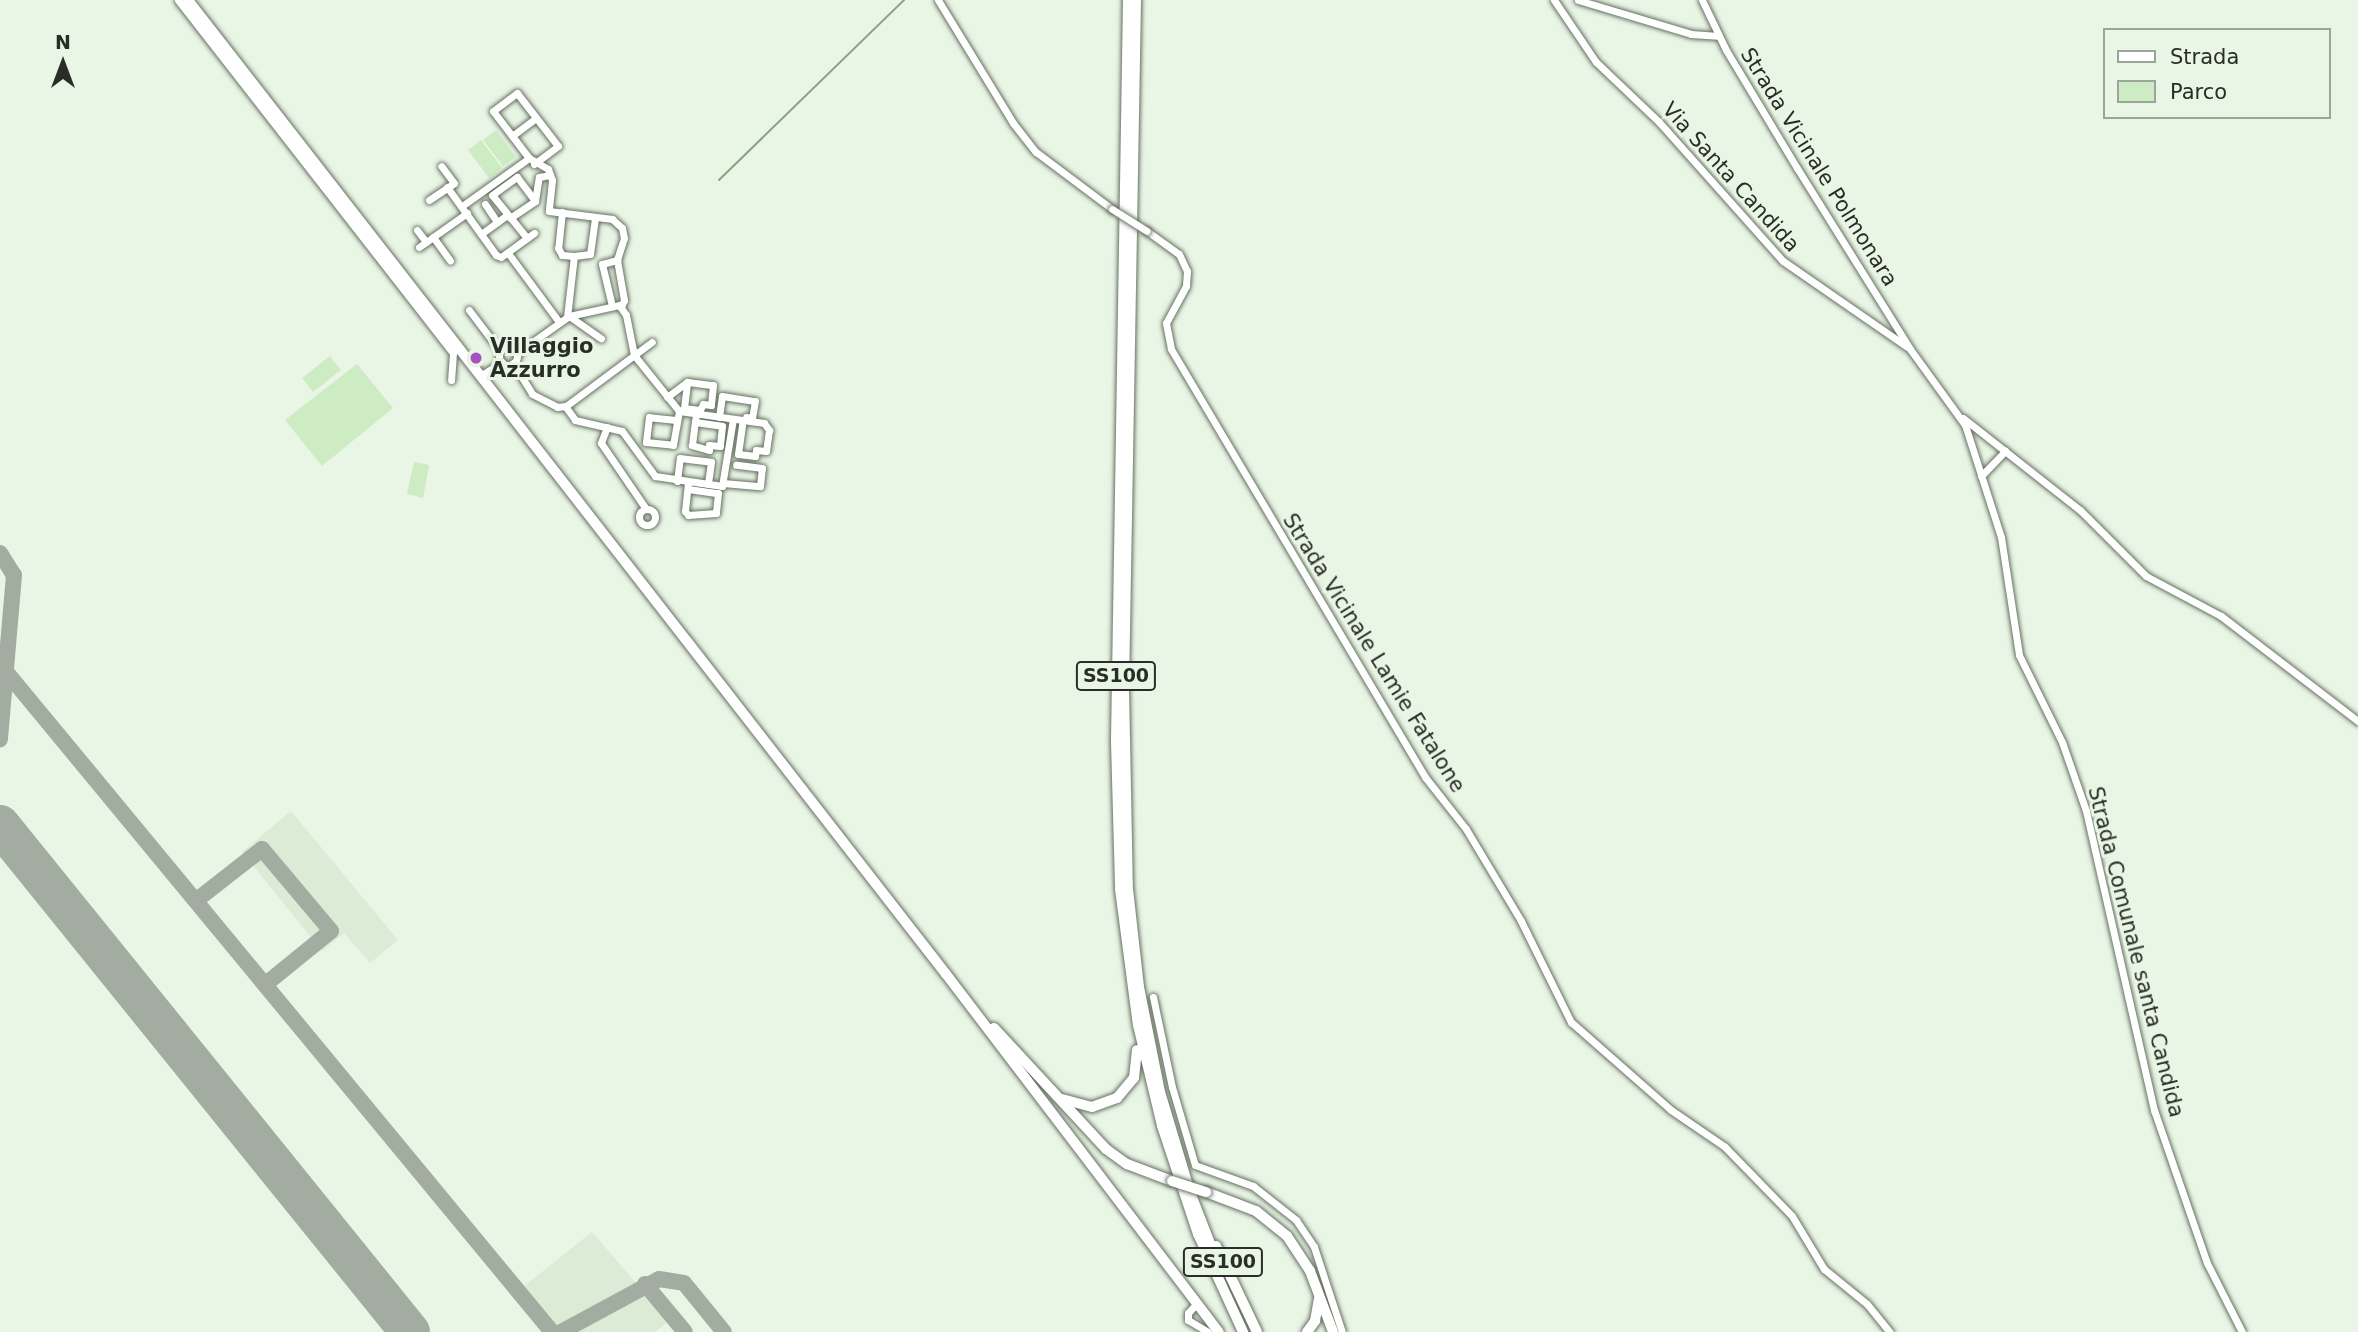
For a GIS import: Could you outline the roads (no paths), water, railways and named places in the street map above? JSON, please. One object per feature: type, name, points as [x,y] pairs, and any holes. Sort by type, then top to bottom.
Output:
[{"type":"highway","name":"SS100","points":[[1128,0],[1116,742],[1123,916],[1138,1025],[1162,1126],[1198,1234],[1243,1332]]},
{"type":"highway","name":"SS100","points":[[1136,0],[1124,701],[1126,848],[1146,1024],[1190,1192],[1250,1332]]},
{"type":"highway","name":"SS100","points":[[1048,1087],[1079,1106],[1105,1104],[1128,1088],[1138,1066],[1121,947],[1123,916]]},
{"type":"highway","name":"SS100","points":[[946,974],[1106,1149],[1127,1164],[1256,1211],[1282,1230],[1305,1261],[1324,1296],[1333,1332]]},
{"type":"highway","name":"SS100","points":[[946,974],[1196,1303]]},
{"type":"highway","name":"SS100","points":[[1190,1192],[1257,1332]]},
{"type":"highway","points":[[1307,1332],[1315,1321],[1324,1296]]},
{"type":"highway","points":[[1196,1303],[1219,1332]]},
{"type":"main road","points":[[188,0],[946,974]]},
{"type":"street","points":[[178,0],[453,353],[451,380]]},
{"type":"street","name":"Strada Vicinale Lamie Fatalone","points":[[938,0],[1013,123],[1036,152],[1112,209],[1179,254],[1187,271],[1186,286],[1166,323],[1171,349],[1425,777],[1466,829],[1521,921],[1571,1022],[1671,1110],[1725,1147],[1792,1216],[1824,1269],[1867,1304],[1890,1332]]},
{"type":"street","name":"Via Santa Candida","points":[[1554,0],[1597,62],[1659,122],[1783,261],[1910,349]]},
{"type":"street","points":[[1578,0],[1691,34],[1718,36]]},
{"type":"street","name":"Strada Vicinale Polmonara","points":[[1702,0],[1718,36],[1910,349]]},
{"type":"street","points":[[417,230],[422,245],[464,209],[532,161],[558,146],[517,93],[493,111],[532,161],[548,169],[550,211],[612,219],[622,228],[624,239],[617,260],[624,300],[621,307],[634,355],[667,397],[677,416],[673,445],[646,442],[649,416],[677,416],[696,418],[722,426],[720,446],[709,445],[709,450],[692,445],[696,418]]},
{"type":"street","points":[[512,136],[536,118]]},
{"type":"street","points":[[429,200],[454,183],[442,166]]},
{"type":"street","points":[[535,201],[538,177],[550,175]]},
{"type":"street","points":[[527,238],[492,195],[517,177],[535,201]]},
{"type":"street","points":[[447,187],[496,255],[508,253],[534,233]]},
{"type":"street","points":[[481,234],[535,201]]},
{"type":"street","points":[[485,204],[497,222]]},
{"type":"street","points":[[562,212],[558,248],[562,254],[574,256],[590,254],[595,217]]},
{"type":"street","points":[[433,237],[450,260]]},
{"type":"street","points":[[508,253],[559,322]]},
{"type":"street","points":[[568,317],[574,256]]},
{"type":"street","points":[[611,306],[603,264],[617,260]]},
{"type":"street","points":[[513,363],[517,353],[568,317],[611,306],[621,307]]},
{"type":"street","points":[[469,310],[500,351],[502,362]]},
{"type":"street","points":[[1878,327],[1888,313]]},
{"type":"street","points":[[568,317],[601,338]]},
{"type":"street","points":[[513,363],[532,394],[544,404],[565,406],[652,342]]},
{"type":"street","points":[[500,351],[507,347],[517,353]]},
{"type":"street","name":"Strada Comunale santa Candida","points":[[1910,349],[1960,416],[1981,476],[2001,537],[2019,655],[2062,742],[2086,811],[2154,1110],[2193,1213],[2204,1254],[2242,1332]]},
{"type":"street","points":[[480,376],[502,362],[513,363]]},
{"type":"street","points":[[667,397],[687,382],[713,385],[711,405],[684,408],[687,382]]},
{"type":"street","points":[[696,418],[719,415],[752,418],[755,401],[722,396],[719,415]]},
{"type":"street","points":[[565,406],[575,420],[622,432],[655,476],[718,493],[716,513],[688,515],[688,486]]},
{"type":"street","points":[[719,415],[764,423],[769,430],[766,451],[756,450],[755,456],[738,454],[743,420]]},
{"type":"street","points":[[1960,416],[2080,510],[2146,576],[2221,616],[2358,721]]},
{"type":"street","points":[[723,483],[733,419]]},
{"type":"street","points":[[607,427],[601,443],[646,509],[653,512],[654,520],[649,525],[638,524],[639,513],[646,509]]},
{"type":"street","points":[[1981,476],[2005,451]]},
{"type":"street","points":[[677,481],[680,458],[711,462],[708,484]]},
{"type":"street","points":[[688,486],[723,483],[760,486],[762,468],[736,465]]},
{"type":"street","points":[[1153,997],[1172,1087],[1195,1164],[1253,1186],[1296,1220],[1314,1247],[1324,1296],[1342,1332]]},
{"type":"street","points":[[1196,1303],[1188,1313],[1188,1320],[1208,1332]]},
{"type":"waterway","points":[[719,180],[904,0]]},
{"type":"place","name":"Villaggio Azzurro","points":[[476,358]]}]
